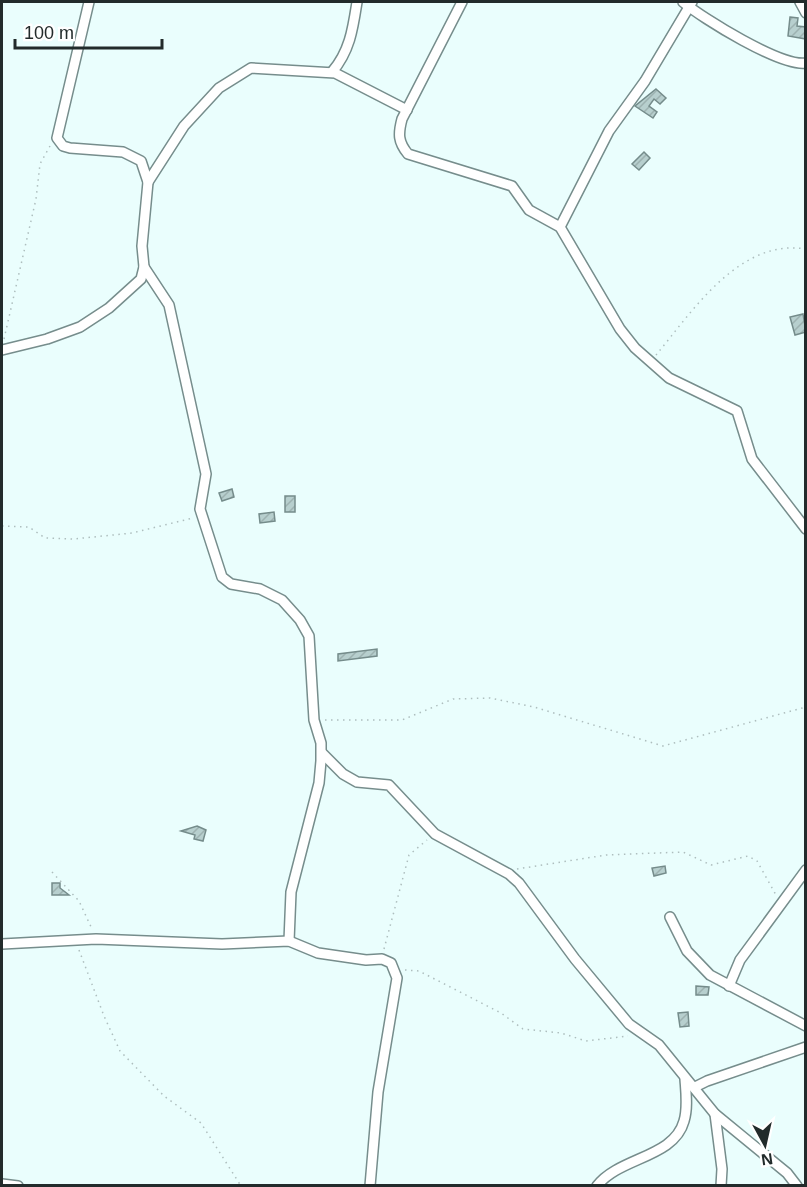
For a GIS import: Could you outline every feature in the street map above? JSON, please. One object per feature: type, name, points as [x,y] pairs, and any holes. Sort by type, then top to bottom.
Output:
[{"type":"street","points":[[2,350],[47,339],[80,327],[131,290],[141,279],[144,267],[142,246],[148,182],[141,161],[131,154],[69,148],[63,146],[57,139],[89,2]]},
{"type":"street","points":[[332,72],[349,45],[357,2]]},
{"type":"street","points":[[462,2],[407,110],[398,134],[401,145],[408,154],[512,186],[529,210],[561,227],[620,329],[649,362],[669,378],[738,411],[752,459],[806,530]]},
{"type":"street","points":[[800,2],[806,13]]},
{"type":"street","points":[[561,227],[609,131],[645,81],[688,3],[726,31],[789,62],[806,63]]},
{"type":"street","points":[[148,182],[184,126],[219,88],[251,68],[332,72],[358,82],[407,110]]},
{"type":"street","points":[[144,267],[169,305],[206,474],[200,505],[202,516],[222,577],[231,584],[260,589],[282,600],[307,630],[314,720],[322,753],[319,783],[291,892],[289,941]]},
{"type":"street","points":[[322,753],[343,774],[357,782],[389,785],[435,834],[503,871],[519,883],[599,989],[629,1024],[659,1045],[715,1114],[787,1173],[797,1185]]},
{"type":"street","points":[[729,986],[740,960],[806,870]]},
{"type":"street","points":[[670,917],[694,960],[710,975],[806,1026]]},
{"type":"street","points":[[2,944],[96,939],[222,944],[289,941],[326,955],[366,960],[382,959],[391,963],[396,972],[378,1092],[370,1185]]},
{"type":"street","points":[[695,1088],[707,1081],[806,1047]]},
{"type":"street","points":[[597,1185],[621,1166],[661,1147],[676,1137],[686,1111],[685,1079]]},
{"type":"street","points":[[715,1114],[722,1169],[721,1185]]},
{"type":"street","points":[[2,1184],[18,1185]]},
{"type":"path","points":[[4,340],[36,199],[40,164],[48,149],[57,139]]},
{"type":"path","points":[[649,362],[730,271],[757,257],[778,250],[806,249]]},
{"type":"path","points":[[2,526],[28,527],[45,538],[74,539],[132,533],[202,516]]},
{"type":"path","points":[[314,720],[402,720],[453,699],[490,698],[598,725],[663,746],[806,707]]},
{"type":"path","points":[[382,959],[387,932],[409,855],[435,834]]},
{"type":"path","points":[[503,871],[606,855],[688,853],[711,865],[748,856],[758,861],[763,868],[780,904]]},
{"type":"path","points":[[52,872],[79,901],[96,939]]},
{"type":"path","points":[[68,941],[82,955],[104,1016],[120,1051],[164,1096],[201,1123],[241,1185]]},
{"type":"path","points":[[396,972],[408,969],[419,971],[501,1013],[523,1029],[543,1029],[586,1041],[644,1036]]},
{"type":"building","points":[[790,17],[798,18],[797,26],[806,27],[806,39],[788,36]]},
{"type":"building","points":[[656,89],[666,98],[660,104],[654,99],[649,106],[657,112],[653,118],[635,106]]},
{"type":"building","points":[[644,152],[650,158],[639,170],[632,164]]},
{"type":"building","points":[[803,314],[806,332],[795,335],[790,317]]},
{"type":"building","points":[[232,489],[234,497],[222,501],[219,493]]},
{"type":"building","points":[[285,496],[295,496],[295,512],[285,512]]},
{"type":"building","points":[[274,512],[275,521],[260,523],[259,514]]},
{"type":"building","points":[[377,649],[377,656],[338,661],[338,654]]},
{"type":"building","points":[[197,826],[206,830],[203,841],[194,839],[195,835],[181,831]]},
{"type":"building","points":[[665,866],[666,873],[654,876],[652,868]]},
{"type":"building","points":[[52,883],[60,883],[60,888],[69,895],[52,895]]},
{"type":"building","points":[[696,986],[709,987],[708,995],[696,995]]},
{"type":"building","points":[[688,1012],[689,1026],[680,1027],[678,1013]]}]
